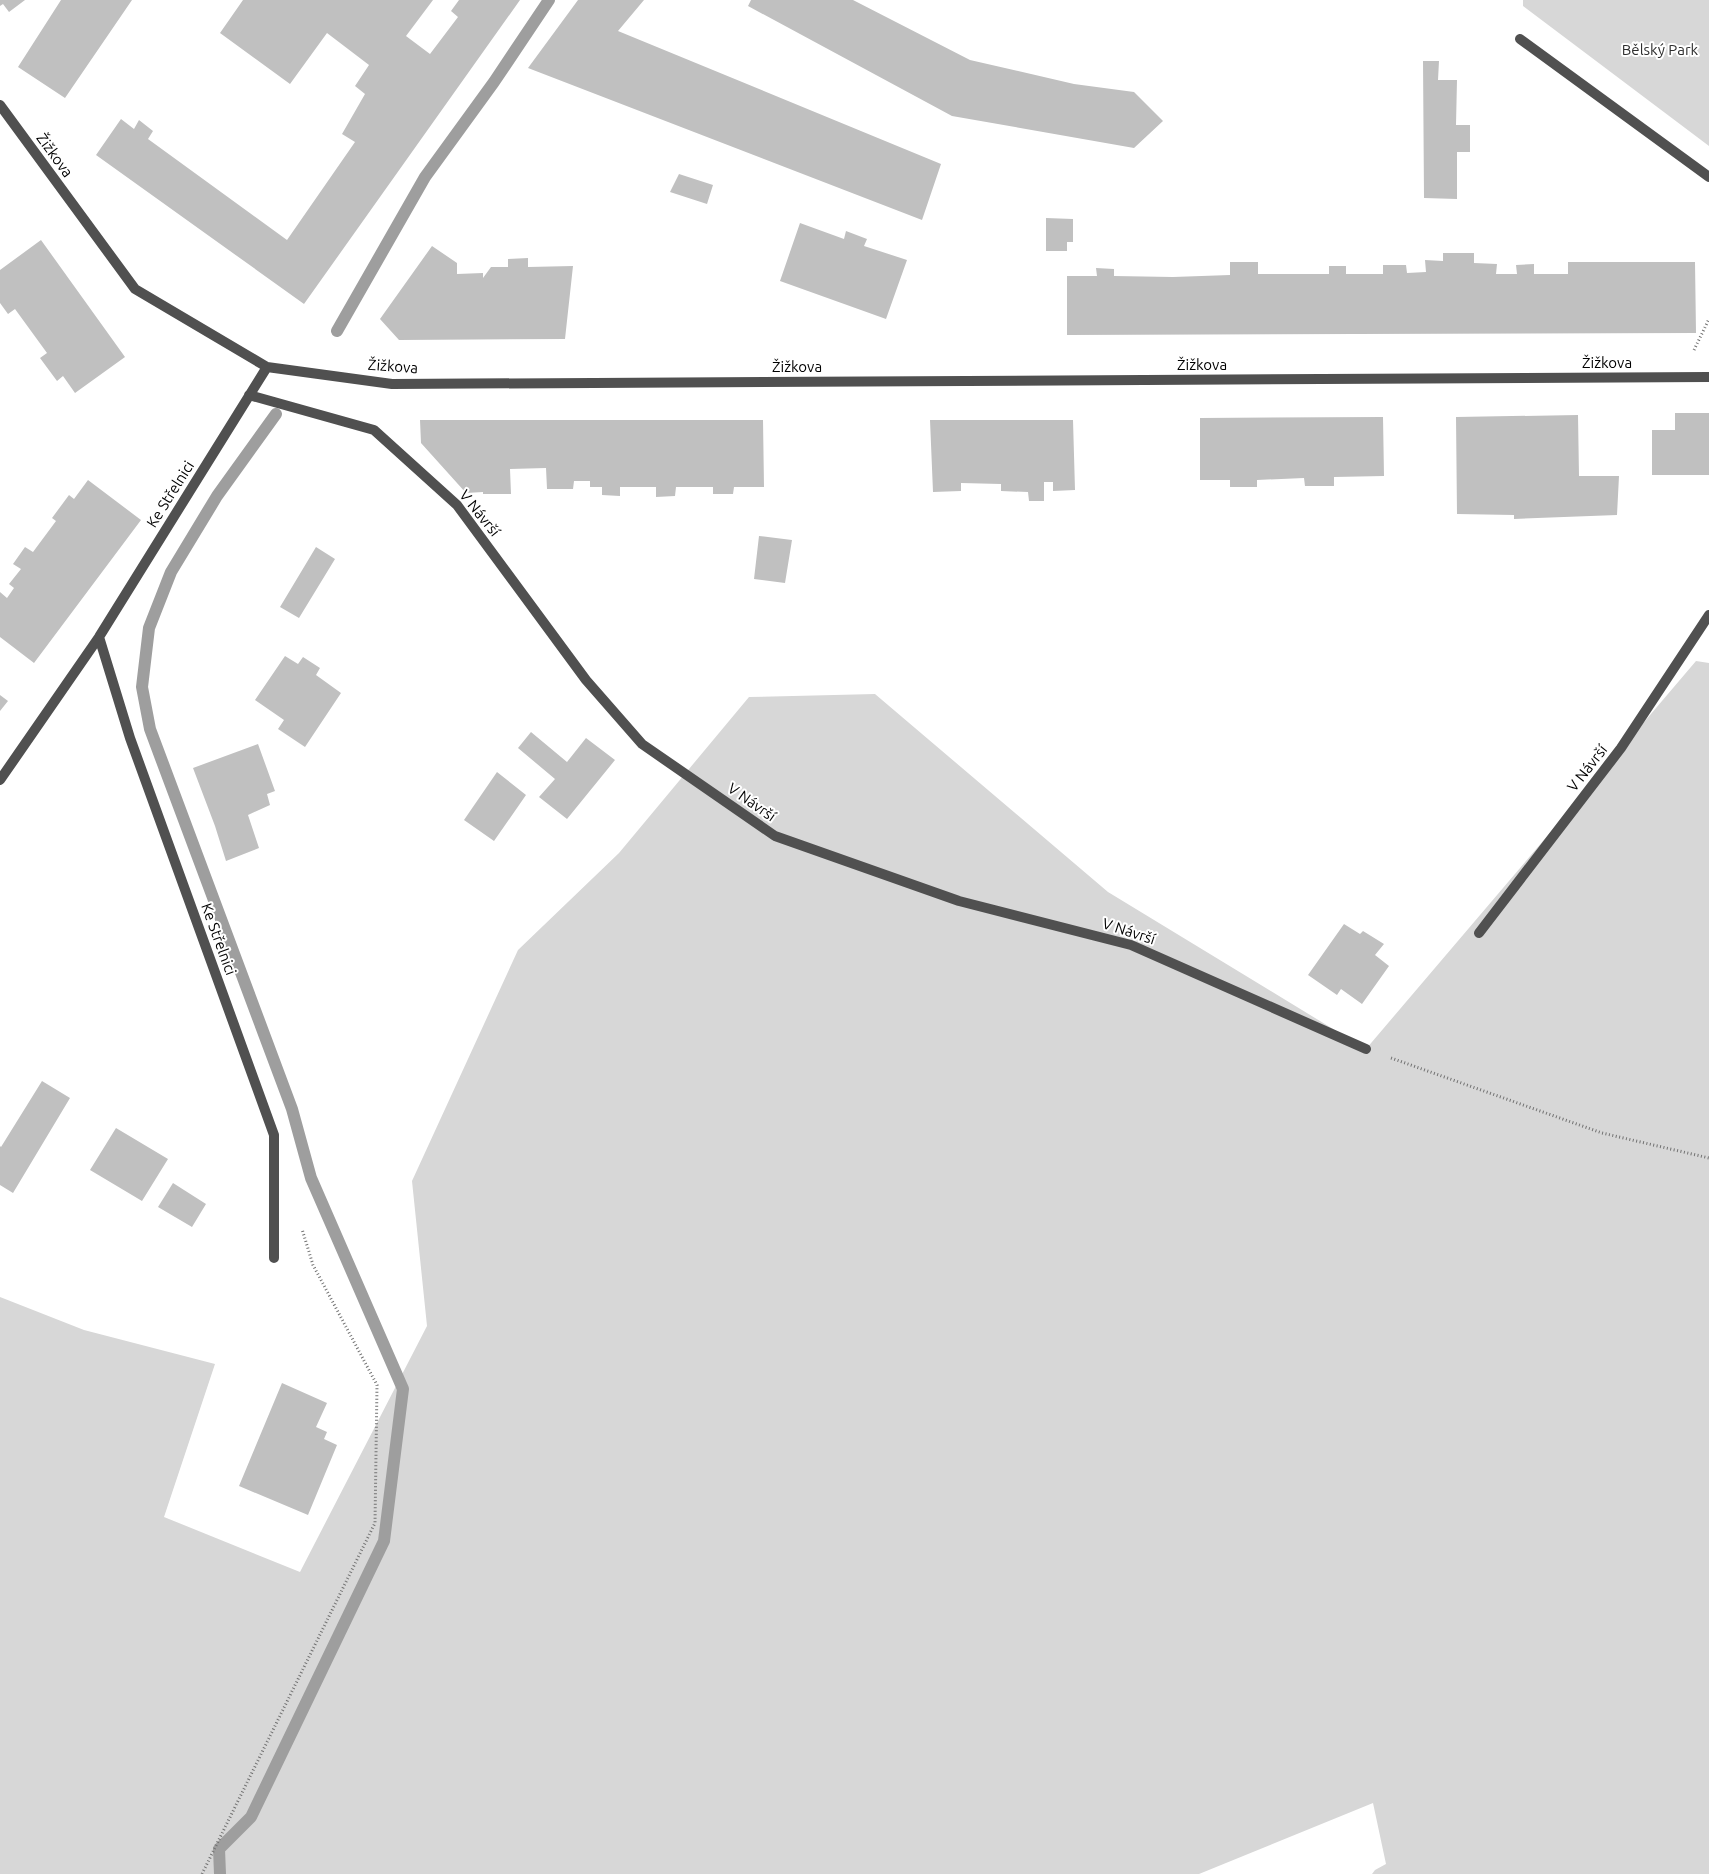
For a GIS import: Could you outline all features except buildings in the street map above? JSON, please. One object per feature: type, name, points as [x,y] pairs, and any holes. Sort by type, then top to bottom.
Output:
[{"type":"street","points":[[1520,39],[1709,177]]},
{"type":"street","name":"Žižkova","points":[[0,105],[135,289],[267,367],[392,384],[1709,377]]},
{"type":"street","name":"Ke Střelnici","points":[[0,780],[99,637],[267,367]]},
{"type":"street","name":"V Návrší","points":[[249,395],[374,430],[457,505],[586,680],[642,744],[775,836],[959,900],[1131,945],[1366,1049]]},
{"type":"street","name":"V Návrší","points":[[1479,933],[1621,748],[1709,614]]},
{"type":"street","name":"Ke Střelnici","points":[[99,637],[130,738],[274,1135],[274,1258]]},
{"type":"path","points":[[1682,376],[1709,319]]},
{"type":"path","points":[[1366,1049],[1602,1133],[1709,1158]]},
{"type":"path","points":[[202,1874],[375,1522],[378,1385],[313,1265],[302,1228]]},
{"type":"green space","name":"Bělský Park","points":[[1523,0],[1709,0],[1709,146],[1523,6]]},
{"type":"green space","points":[[1696,661],[1709,663],[1709,1874],[1372,1874],[1375,1870],[1386,1864],[1373,1803],[1199,1874],[0,1874],[0,1297],[84,1330],[215,1364],[164,1517],[300,1572],[427,1326],[412,1181],[518,950],[619,853],[749,697],[875,694],[1108,892],[1366,1049]]},
{"type":"waterway","points":[[337,331],[425,177],[494,82],[549,0]]},
{"type":"waterway","points":[[220,1874],[219,1849],[251,1817],[384,1541],[403,1389],[311,1178],[292,1109],[150,729],[142,687],[149,628],[171,572],[217,496],[276,414]]}]
